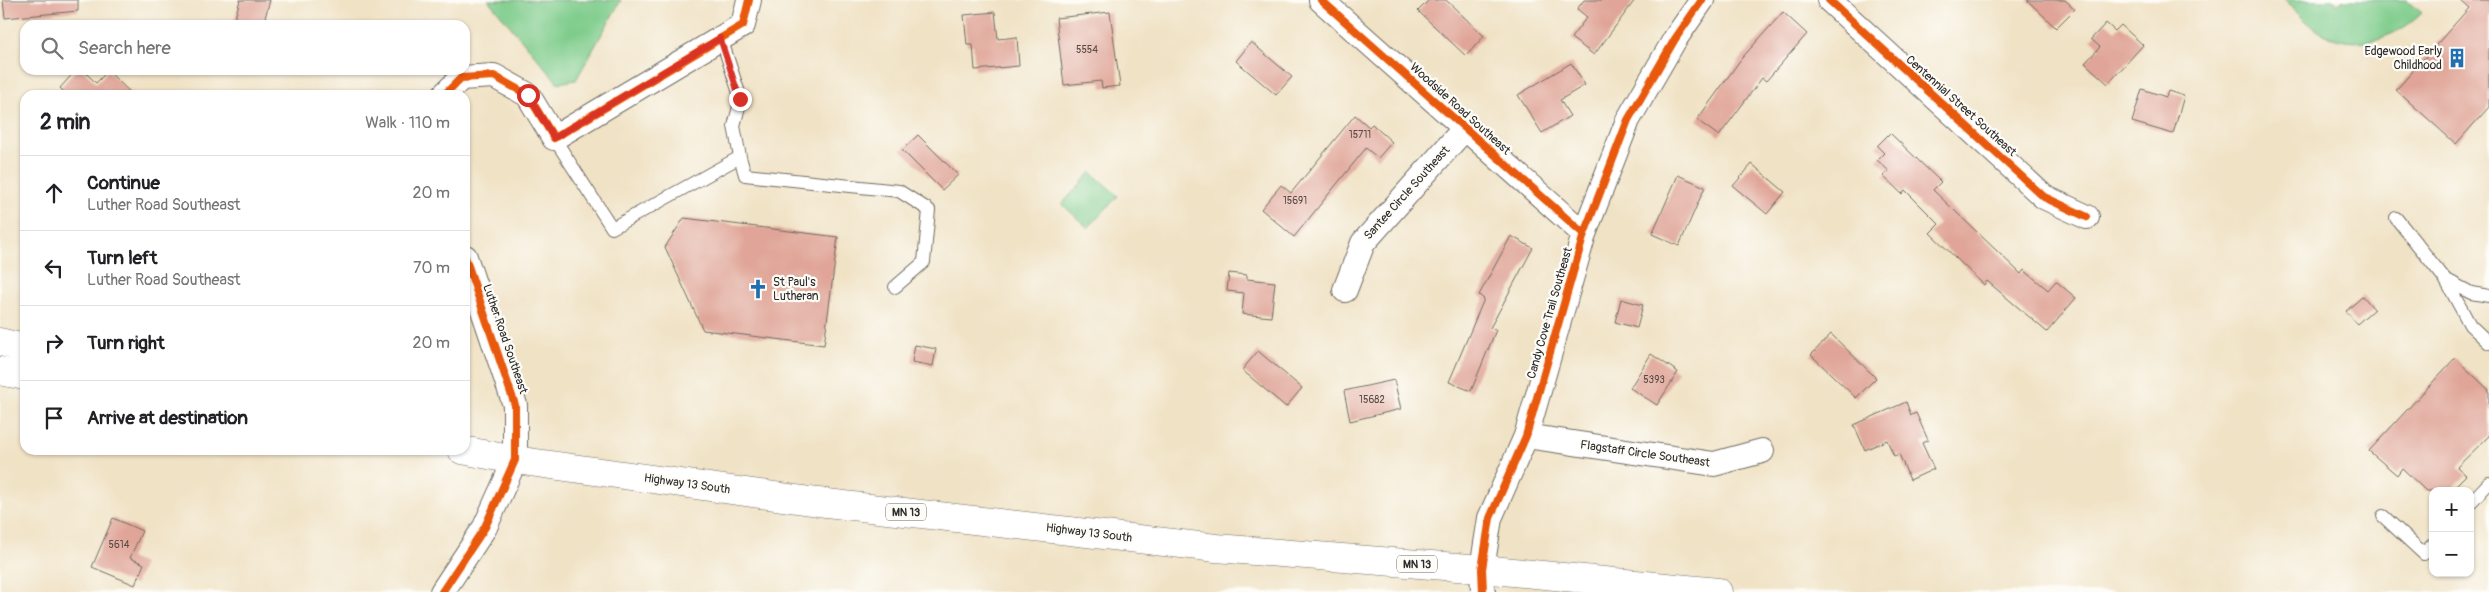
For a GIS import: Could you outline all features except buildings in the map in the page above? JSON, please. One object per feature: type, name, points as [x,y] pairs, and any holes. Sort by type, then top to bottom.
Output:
[{"type":"main road","points":[[0,342],[20,347]]},
{"type":"main road","points":[[0,371],[20,375]]},
{"type":"main road","name":"Highway 13 South","points":[[470,452],[515,460],[818,502],[1482,581],[1718,592]]},
{"type":"street","points":[[449,90],[461,78],[494,76],[528,95],[554,138],[743,25],[749,0]]},
{"type":"street","name":"Woodside Road Southeast","points":[[1321,0],[1584,234]]},
{"type":"street","name":"Candy Cove Trail Southeast","points":[[1482,581],[1490,518],[1526,436],[1584,234],[1628,120],[1676,39],[1702,0]]},
{"type":"street","name":"Centennial Street Southeast","points":[[1828,0],[2044,197],[2087,217]]},
{"type":"street","name":"Santee Circle Southeast","points":[[1345,290],[1363,243],[1465,128]]},
{"type":"street","name":"Luther Road Southeast","points":[[470,272],[515,405],[515,460]]},
{"type":"street","name":"Flagstaff Circle Southeast","points":[[1526,436],[1714,464],[1762,451]]},
{"type":"street","points":[[442,592],[485,527],[515,460]]},
{"type":"lane","points":[[720,38],[740,99],[734,126],[745,175],[899,191],[928,210],[924,262],[895,288]]},
{"type":"lane","points":[[554,138],[612,228],[740,157]]},
{"type":"lane","points":[[2396,218],[2445,279],[2470,325],[2489,343]]},
{"type":"lane","points":[[2445,279],[2471,293],[2489,296]]},
{"type":"lane","points":[[2474,499],[2489,483]]},
{"type":"lane","points":[[2382,516],[2424,554],[2429,548]]},
{"type":"green space","points":[[488,0],[621,0],[576,80],[558,83]]},
{"type":"green space","points":[[2284,0],[2333,0],[2338,4],[2343,0],[2407,0],[2422,13],[2400,29],[2375,40],[2362,42],[2348,41],[2335,39],[2317,30]]},
{"type":"green space","points":[[1091,172],[1118,196],[1088,228],[1062,204]]},
{"type":"cycle path","points":[[449,90],[461,78],[494,76],[528,95],[554,138],[743,25],[749,0]]},
{"type":"cycle path","points":[[1321,0],[1584,234]]},
{"type":"cycle path","points":[[1483,592],[1482,569],[1490,518],[1526,436],[1584,234],[1628,120],[1675,39],[1702,0]]},
{"type":"cycle path","points":[[1829,0],[2044,197],[2087,217]]},
{"type":"cycle path","points":[[442,592],[485,527],[515,460],[515,405],[470,272]]},
{"type":"place","name":"Edgewood Early Childhood","points":[[2457,58]]},
{"type":"place","name":"St Paul's Lutheran","points":[[758,289]]},
{"type":"route","points":[[528,95],[554,138],[720,38],[740,99]]}]
